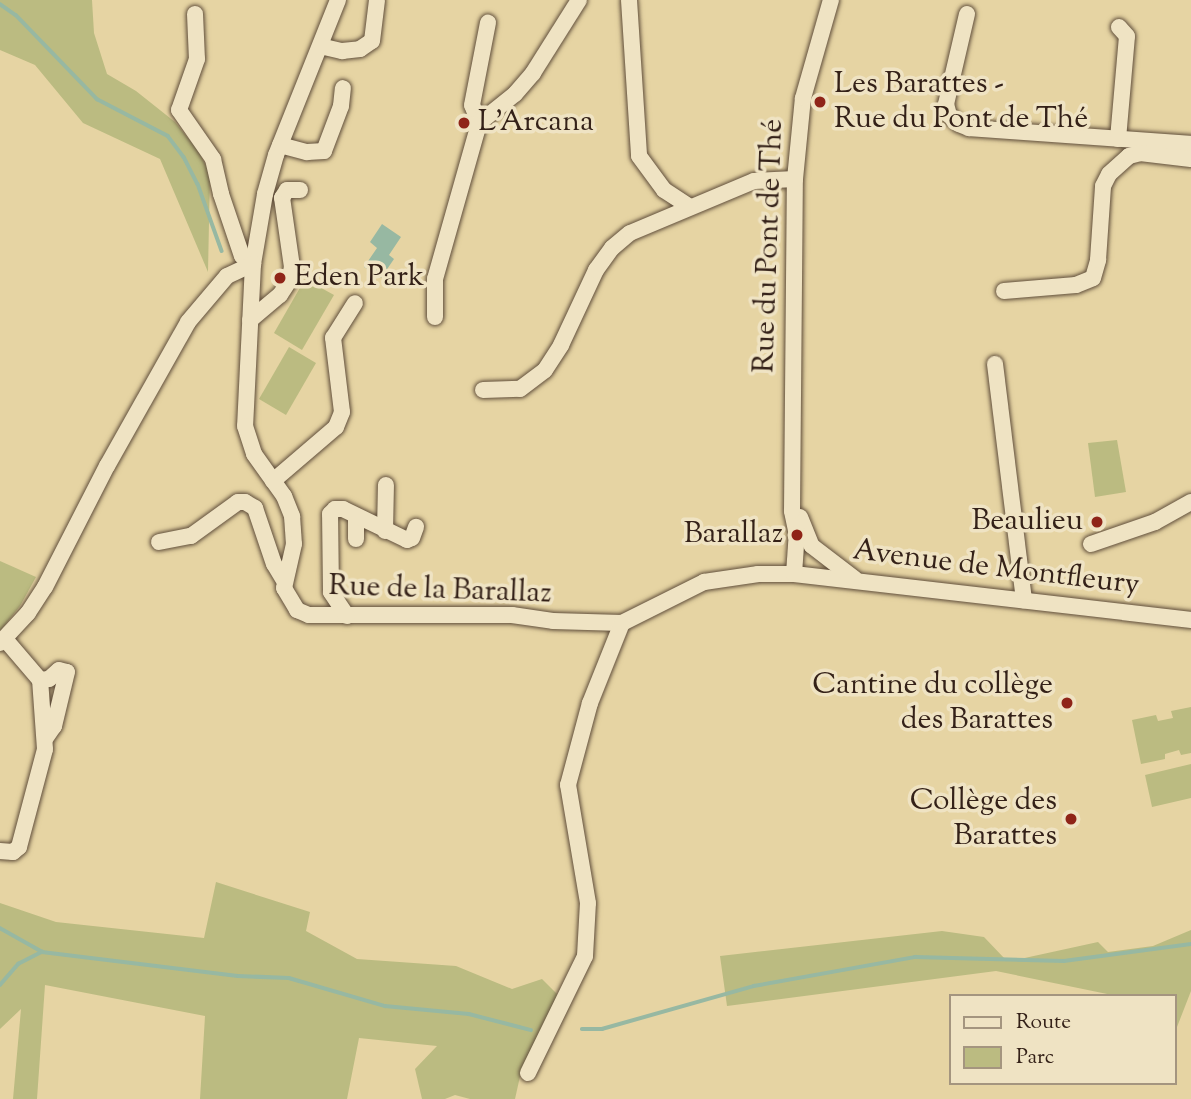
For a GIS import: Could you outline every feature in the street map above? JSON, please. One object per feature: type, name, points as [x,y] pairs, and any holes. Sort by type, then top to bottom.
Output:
[{"type":"street","name":"Rue de la Barallaz","points":[[338,0],[280,145],[265,194],[253,264],[245,426],[254,454],[284,496],[295,527],[285,582],[286,594],[297,610],[309,615],[512,615],[552,621],[622,623],[705,582],[735,576],[794,574]]},
{"type":"street","points":[[320,46],[342,51],[360,49],[372,41],[377,0]]},
{"type":"street","points":[[435,317],[435,278],[479,122],[515,94],[533,73],[579,0]]},
{"type":"street","points":[[629,0],[639,156],[664,190],[689,206]]},
{"type":"street","name":"Rue du Pont de Thé","points":[[794,574],[795,179],[803,99],[831,0]]},
{"type":"street","points":[[0,851],[13,852],[19,847],[38,775],[44,740],[40,680],[3,641],[45,587],[107,466],[188,322],[227,276],[253,264],[242,256],[221,194],[214,159],[179,110],[197,60],[195,14]]},
{"type":"street","points":[[967,14],[946,104],[949,115],[959,124],[969,128],[1191,144]]},
{"type":"street","points":[[479,122],[472,105],[488,23]]},
{"type":"street","points":[[1118,139],[1127,36],[1119,27]]},
{"type":"street","points":[[280,145],[307,152],[324,152],[341,106],[344,88]]},
{"type":"street","points":[[1004,291],[1076,285],[1093,278],[1098,260],[1104,186],[1109,174],[1129,156],[1140,153],[1191,159]]},
{"type":"street","points":[[483,390],[520,389],[545,369],[561,345],[596,270],[612,248],[630,233],[754,181],[795,179]]},
{"type":"street","points":[[250,320],[280,295],[289,281],[292,267],[282,198],[287,190],[300,190]]},
{"type":"street","points":[[273,481],[336,427],[342,412],[333,338],[355,303]]},
{"type":"street","points":[[995,364],[1024,600]]},
{"type":"street","points":[[385,531],[386,485]]},
{"type":"street","name":"Rue du Pont de Thé","points":[[793,498],[812,546]]},
{"type":"street","points":[[159,541],[191,536],[238,502],[245,502],[255,508],[274,564],[285,582]]},
{"type":"street","points":[[1091,544],[1154,522],[1191,502]]},
{"type":"street","points":[[347,616],[331,592],[328,522],[335,509],[407,540],[412,538],[416,527]]},
{"type":"street","points":[[356,516],[356,539]]},
{"type":"street","points":[[794,574],[808,565],[812,546],[858,582]]},
{"type":"street","points":[[772,574],[795,552]]},
{"type":"street","name":"Avenue de Montfleury","points":[[794,574],[1191,620]]},
{"type":"street","points":[[528,1073],[565,1002],[585,956],[588,902],[568,785],[590,703],[622,623]]},
{"type":"street","points":[[40,680],[49,679],[59,670],[68,672],[54,726],[44,740]]},
{"type":"green space","points":[[0,0],[92,0],[94,33],[107,74],[136,91],[175,122],[199,152],[210,174],[208,272],[160,159],[83,123],[35,65],[0,50]]},
{"type":"green space","points":[[305,279],[334,295],[302,350],[274,333]]},
{"type":"green space","points":[[289,347],[316,363],[286,415],[259,399]]},
{"type":"green space","points":[[1117,440],[1126,492],[1095,497],[1088,443]]},
{"type":"green space","points":[[0,561],[36,577],[20,606],[0,631]]},
{"type":"green space","points":[[1191,707],[1191,753],[1181,755],[1179,750],[1165,754],[1165,759],[1141,764],[1132,720],[1156,715],[1158,721],[1173,718],[1171,711]]},
{"type":"green space","points":[[1191,764],[1191,798],[1152,807],[1145,775]]},
{"type":"green space","points":[[216,882],[310,912],[306,931],[357,959],[456,966],[512,989],[542,979],[565,1002],[521,1072],[515,1099],[470,1099],[455,1095],[445,1099],[422,1099],[415,1069],[437,1046],[359,1038],[347,1099],[200,1099],[205,1016],[45,985],[37,1099],[13,1099],[21,1009],[0,1029],[0,903],[56,922],[204,938]]},
{"type":"green space","points":[[1191,930],[1191,991],[1177,1027],[1177,994],[1107,994],[996,971],[727,1006],[720,956],[942,931],[984,937],[1005,959],[1020,959],[1098,942],[1108,952],[1153,946]]},
{"type":"shaded area","points":[[382,224],[401,237],[389,255],[394,259],[381,278],[364,267],[377,248],[370,242]]},
{"type":"waterway","points":[[0,4],[16,15],[97,99],[168,136],[184,157],[198,184],[222,251]]},
{"type":"waterway","points":[[0,928],[41,951]]},
{"type":"waterway","points":[[582,1029],[602,1029],[754,986],[915,957],[1064,961],[1191,944]]},
{"type":"waterway","points":[[0,985],[18,964],[42,952],[238,976],[289,978],[385,1006],[469,1014],[531,1030]]},
{"type":"place","name":"Les Barattes - Rue du Pont de Thé","points":[[820,102]]},
{"type":"place","name":"L'Arcana","points":[[464,123]]},
{"type":"place","name":"Eden Park","points":[[280,278]]},
{"type":"place","name":"Beaulieu","points":[[1097,522]]},
{"type":"place","name":"Barallaz","points":[[797,535]]},
{"type":"place","name":"Cantine du collège des Barattes","points":[[1067,703]]},
{"type":"place","name":"Collège des Barattes","points":[[1071,819]]}]
